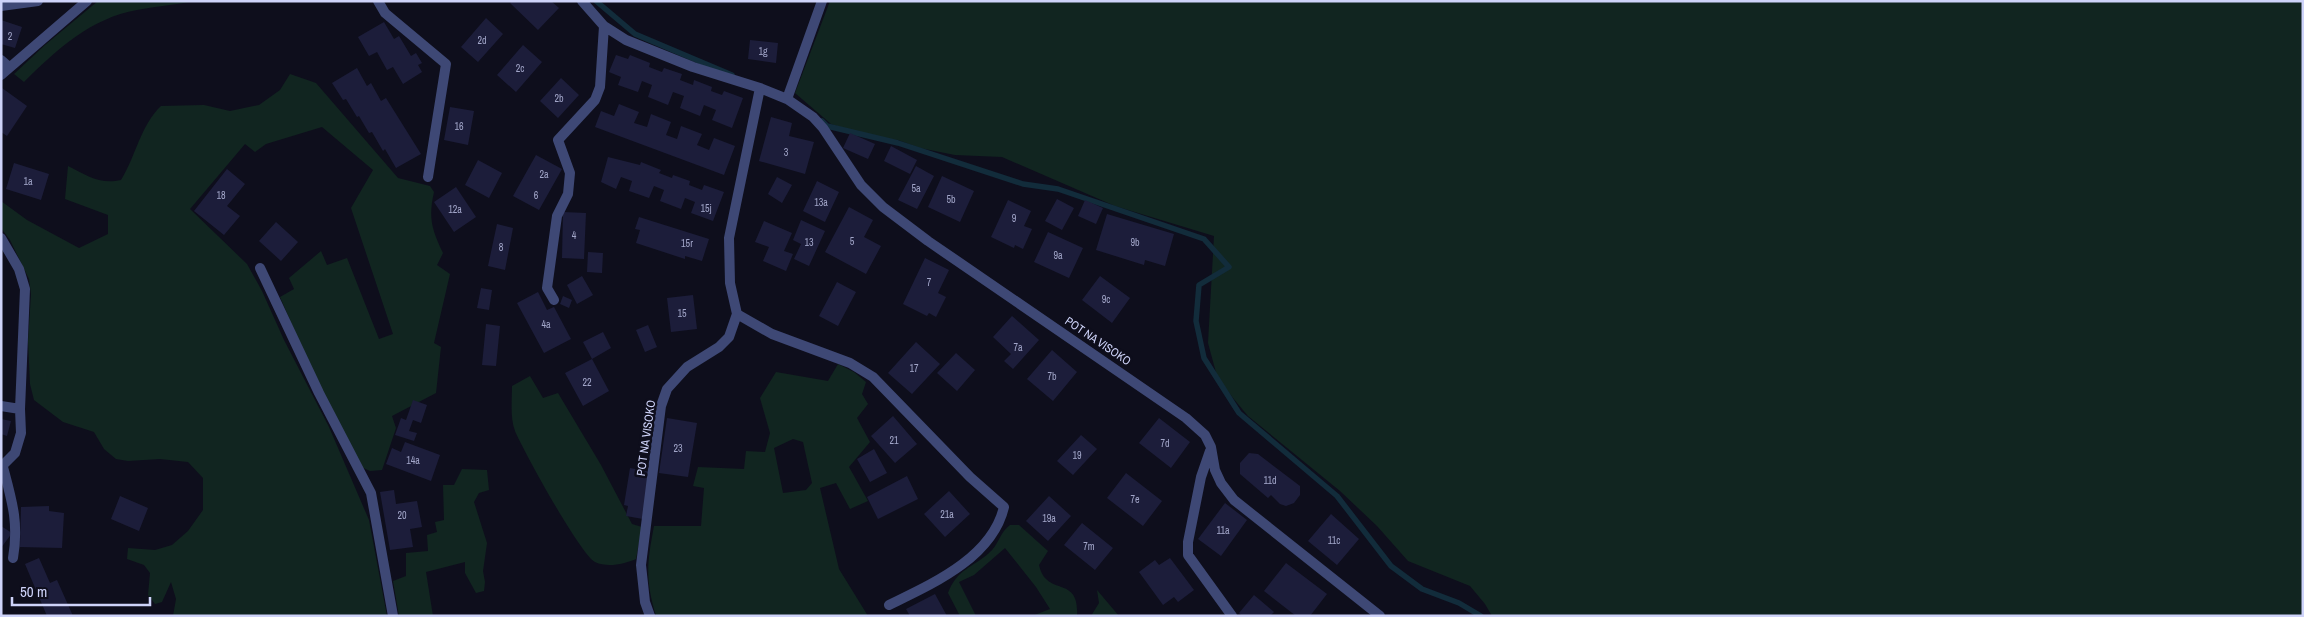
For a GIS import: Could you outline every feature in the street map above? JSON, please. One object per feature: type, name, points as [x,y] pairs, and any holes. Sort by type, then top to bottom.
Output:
[{"type":"street","points":[[1,6],[38,1]]},
{"type":"street","points":[[1,75],[5,63],[87,1]]},
{"type":"street","points":[[378,1],[385,13],[446,64],[428,177]]},
{"type":"street","name":"POT NA VISOKO","points":[[582,1],[604,26],[626,40],[693,67],[760,88],[787,99],[813,117],[823,128],[861,185],[883,207],[959,262],[1186,418],[1205,435],[1211,447],[1215,470],[1221,483],[1234,500],[1380,616]]},
{"type":"street","points":[[787,99],[822,1]]},
{"type":"street","points":[[554,300],[547,288],[557,216],[568,194],[570,173],[558,140],[595,100],[600,86],[604,26]]},
{"type":"street","points":[[760,88],[729,238],[730,283],[737,314],[772,334],[850,363],[873,378],[970,477],[1004,507],[1001,521],[982,547],[943,579],[889,605]]},
{"type":"street","points":[[1,238],[19,270],[25,289],[20,409],[22,433],[15,453],[2,467],[14,509],[17,535],[13,558]]},
{"type":"street","points":[[260,268],[319,393],[371,493],[393,616]]},
{"type":"street","name":"POT NA VISOKO","points":[[650,616],[645,602],[642,566],[661,406],[667,389],[687,367],[719,347],[729,337],[737,314]]},
{"type":"street","points":[[1,406],[20,409]]},
{"type":"street","points":[[1211,447],[1201,477],[1190,532],[1188,555],[1232,616]]},
{"type":"green space","points":[[98,1],[195,1],[137,10],[104,20],[62,47],[24,82],[14,74],[45,45]]},
{"type":"green space","points":[[830,1],[2303,1],[2303,616],[1492,616],[1470,586],[1408,561],[1377,526],[1340,491],[1248,416],[1233,398],[1217,376],[1208,343],[1214,236],[1115,206],[1002,157],[955,155],[920,148],[898,140],[877,139],[831,124],[795,93]]},
{"type":"green space","points":[[290,74],[316,83],[398,178],[430,186],[434,192],[431,209],[432,224],[443,253],[437,265],[450,274],[434,343],[441,347],[436,393],[392,416],[396,428],[382,470],[370,471],[359,466],[309,364],[280,297],[294,289],[289,278],[321,251],[327,265],[347,258],[379,339],[393,334],[351,208],[373,170],[322,127],[266,144],[255,152],[245,144],[190,209],[247,264],[329,427],[369,520],[387,616],[173,616],[176,599],[171,582],[162,602],[155,604],[148,595],[150,573],[144,565],[127,559],[128,548],[155,550],[172,545],[188,531],[203,510],[203,478],[188,462],[160,459],[128,461],[116,459],[104,449],[94,432],[63,422],[34,400],[30,384],[28,341],[31,294],[29,279],[10,240],[1,228],[1,201],[27,220],[79,248],[108,234],[108,215],[65,199],[68,166],[87,176],[100,180],[121,180],[143,132],[161,106],[204,105],[230,111],[259,105],[280,90]]},
{"type":"green space","points":[[838,364],[854,372],[866,382],[862,394],[868,404],[857,418],[870,442],[849,467],[868,501],[850,509],[836,483],[820,488],[839,569],[868,616],[656,616],[650,592],[648,571],[654,526],[701,526],[704,488],[693,486],[698,467],[744,469],[746,451],[765,452],[770,433],[760,398],[776,372],[828,381]],"holes":[[[793,439],[803,442],[812,483],[806,490],[783,493],[774,448]]]},
{"type":"green space","points":[[530,376],[543,398],[558,393],[601,465],[632,524],[642,527],[636,559],[616,565],[605,565],[595,562],[577,541],[540,480],[520,442],[512,420],[512,386]]},
{"type":"green space","points":[[462,469],[487,470],[489,490],[479,493],[474,502],[487,543],[483,571],[484,591],[476,593],[465,573],[465,562],[426,572],[433,616],[399,616],[393,581],[406,576],[406,553],[428,551],[427,535],[437,532],[435,522],[444,520],[443,485],[454,485]]},
{"type":"green space","points":[[1010,525],[1019,525],[1048,551],[1039,565],[1043,575],[1048,581],[1068,590],[1073,595],[1077,603],[1077,616],[1032,616],[1050,609],[1036,587],[1005,548],[974,575],[959,582],[976,616],[960,616],[948,593],[952,585],[960,574],[995,547],[1004,531]]},
{"type":"green space","points":[[1097,590],[1119,616],[1091,616],[1099,603]]},
{"type":"building","points":[[512,1],[551,1],[559,8],[538,30],[510,3]]},
{"type":"building","points":[[486,18],[503,34],[478,62],[461,47]]},
{"type":"building","points":[[1,20],[22,27],[15,48],[1,44]]},
{"type":"building","points":[[384,22],[394,39],[399,36],[411,56],[416,53],[422,63],[418,65],[422,72],[403,84],[393,67],[387,70],[377,52],[369,56],[358,37]]},
{"type":"building","points":[[750,40],[778,43],[776,63],[748,59]]},
{"type":"building","points":[[523,45],[542,62],[516,92],[497,75]]},
{"type":"building","points":[[616,55],[628,59],[630,55],[650,63],[649,67],[662,72],[664,68],[682,74],[680,80],[693,85],[694,80],[712,87],[711,91],[722,95],[724,91],[743,98],[732,128],[712,120],[716,110],[704,105],[700,116],[680,108],[684,96],[673,92],[668,105],[648,97],[652,85],[642,81],[638,92],[618,85],[621,77],[609,72]]},
{"type":"building","points":[[357,68],[367,86],[371,83],[381,101],[386,98],[421,154],[396,168],[385,149],[383,151],[372,132],[369,133],[359,116],[357,117],[346,99],[343,100],[332,83]]},
{"type":"building","points":[[561,78],[579,95],[558,118],[540,101]]},
{"type":"building","points":[[2,88],[27,106],[7,136],[1,132]]},
{"type":"building","points":[[619,104],[639,112],[634,123],[647,127],[651,114],[671,122],[666,135],[677,139],[681,126],[702,134],[697,145],[709,150],[714,138],[735,146],[724,175],[595,127],[601,111],[614,116]]},
{"type":"building","points":[[450,107],[474,111],[468,145],[444,140]]},
{"type":"building","points":[[771,117],[792,123],[789,136],[814,142],[805,174],[759,161]]},
{"type":"building","points":[[850,133],[875,144],[868,159],[843,148]]},
{"type":"building","points":[[891,146],[917,160],[910,174],[884,161]]},
{"type":"building","points":[[536,155],[562,169],[539,210],[513,196]]},
{"type":"building","points":[[608,157],[640,165],[641,162],[661,170],[659,173],[672,178],[673,175],[690,181],[689,185],[702,190],[704,185],[724,192],[713,221],[691,213],[695,202],[685,198],[681,209],[660,201],[664,190],[654,186],[649,198],[629,191],[632,181],[621,177],[616,189],[601,182]]},
{"type":"building","points":[[478,160],[502,173],[489,198],[465,185]]},
{"type":"building","points":[[14,163],[49,174],[41,200],[6,189]]},
{"type":"building","points":[[916,166],[934,176],[917,209],[898,200]]},
{"type":"building","points":[[227,169],[245,184],[227,206],[240,216],[224,235],[194,211]]},
{"type":"building","points":[[942,176],[974,191],[960,222],[928,207]]},
{"type":"building","points":[[777,177],[792,185],[782,203],[768,194]]},
{"type":"building","points":[[817,181],[839,192],[825,222],[803,211]]},
{"type":"building","points":[[456,187],[476,217],[454,232],[434,202]]},
{"type":"building","points":[[1057,199],[1074,208],[1062,230],[1045,221]]},
{"type":"building","points":[[1008,200],[1031,211],[1024,226],[1032,229],[1023,249],[1015,245],[1014,248],[991,237]]},
{"type":"building","points":[[1085,200],[1103,208],[1096,224],[1078,216]]},
{"type":"building","points":[[849,207],[873,220],[864,237],[881,246],[866,274],[825,252]]},
{"type":"building","points":[[563,212],[586,213],[584,259],[562,258]]},
{"type":"building","points":[[1107,214],[1174,234],[1165,266],[1145,260],[1144,265],[1096,250]]},
{"type":"building","points":[[639,217],[709,239],[702,261],[685,256],[685,259],[636,243],[640,230],[635,229]]},
{"type":"building","points":[[801,220],[825,231],[809,266],[794,259],[801,244],[793,240]]},
{"type":"building","points":[[764,221],[792,233],[784,251],[793,254],[786,271],[763,261],[769,247],[755,242]]},
{"type":"building","points":[[276,222],[298,242],[281,261],[259,241]]},
{"type":"building","points":[[497,224],[513,228],[505,270],[488,266]]},
{"type":"building","points":[[1048,232],[1083,248],[1069,278],[1034,262]]},
{"type":"building","points":[[588,252],[603,253],[602,273],[587,272]]},
{"type":"building","points":[[925,258],[949,270],[938,293],[946,297],[936,317],[929,313],[927,316],[903,304]]},
{"type":"building","points":[[582,276],[593,295],[577,304],[567,285]]},
{"type":"building","points":[[1100,276],[1130,298],[1112,323],[1082,300]]},
{"type":"building","points":[[837,282],[856,292],[838,326],[819,316]]},
{"type":"building","points":[[481,288],[492,290],[489,310],[477,308]]},
{"type":"building","points":[[538,292],[547,310],[554,307],[571,339],[544,353],[517,303]]},
{"type":"building","points":[[693,295],[697,329],[671,332],[667,298]]},
{"type":"building","points":[[563,296],[572,300],[569,308],[560,304]]},
{"type":"building","points":[[1012,316],[1039,340],[1013,369],[1004,361],[1011,354],[993,337]]},
{"type":"building","points":[[486,324],[500,326],[496,366],[482,365]]},
{"type":"building","points":[[648,325],[657,347],[645,352],[636,330]]},
{"type":"building","points":[[603,332],[611,348],[592,359],[583,342]]},
{"type":"building","points":[[916,342],[940,364],[912,394],[888,373]]},
{"type":"building","points":[[1052,350],[1077,372],[1053,401],[1027,379]]},
{"type":"building","points":[[956,353],[975,370],[957,391],[937,373]]},
{"type":"building","points":[[592,359],[609,391],[583,406],[565,373]]},
{"type":"building","points":[[413,400],[427,405],[421,423],[413,420],[409,431],[417,433],[414,441],[395,435],[401,418],[406,420]]},
{"type":"building","points":[[893,416],[917,444],[895,463],[871,436]]},
{"type":"building","points":[[667,418],[697,423],[688,477],[659,473]]},
{"type":"building","points":[[1159,418],[1190,442],[1171,468],[1139,443]]},
{"type":"building","points":[[1,419],[11,421],[7,436],[1,434]]},
{"type":"building","points":[[643,423],[653,425],[650,440],[641,439]]},
{"type":"building","points":[[1081,435],[1097,449],[1073,475],[1057,461]]},
{"type":"building","points":[[405,442],[440,455],[431,481],[386,464],[392,448],[401,452]]},
{"type":"building","points":[[874,449],[887,473],[870,482],[857,459]]},
{"type":"building","points":[[1249,453],[1258,454],[1300,486],[1300,495],[1294,503],[1286,506],[1280,504],[1271,495],[1268,498],[1240,474],[1240,463]]},
{"type":"building","points":[[630,468],[651,472],[643,519],[626,516],[628,506],[624,505]]},
{"type":"building","points":[[1126,473],[1162,501],[1143,526],[1107,498]]},
{"type":"building","points":[[907,476],[918,499],[878,519],[867,497]]},
{"type":"building","points":[[394,490],[396,504],[417,501],[422,527],[410,529],[413,547],[390,550],[380,492]]},
{"type":"building","points":[[949,491],[970,514],[945,537],[924,514]]},
{"type":"building","points":[[120,496],[148,508],[139,531],[111,519]]},
{"type":"building","points":[[1049,496],[1071,516],[1048,541],[1026,521]]},
{"type":"building","points":[[1225,503],[1247,520],[1221,556],[1198,539]]},
{"type":"building","points":[[49,506],[49,511],[64,513],[62,548],[20,547],[21,507]]},
{"type":"building","points":[[1331,514],[1359,539],[1337,565],[1308,541]]},
{"type":"building","points":[[1082,523],[1113,548],[1095,570],[1064,545]]},
{"type":"building","points":[[1,526],[12,533],[1,548]]},
{"type":"building","points":[[39,558],[50,583],[57,580],[73,616],[47,616],[25,564]]},
{"type":"building","points":[[1170,558],[1194,590],[1178,602],[1174,597],[1163,605],[1139,572],[1155,560],[1159,565]]},
{"type":"building","points":[[1286,563],[1327,594],[1310,616],[1296,616],[1264,591]]},
{"type":"building","points":[[935,594],[947,616],[910,616],[906,609]]},
{"type":"building","points":[[1254,595],[1274,612],[1270,616],[1242,616],[1239,613]]},
{"type":"waterway","points":[[596,1],[635,34],[732,75]]},
{"type":"waterway","points":[[822,121],[827,126],[898,143],[1023,184],[1058,189],[1204,239],[1229,267],[1199,285],[1196,321],[1204,358],[1239,413],[1337,496],[1391,566],[1422,589],[1459,603],[1481,616]]}]
